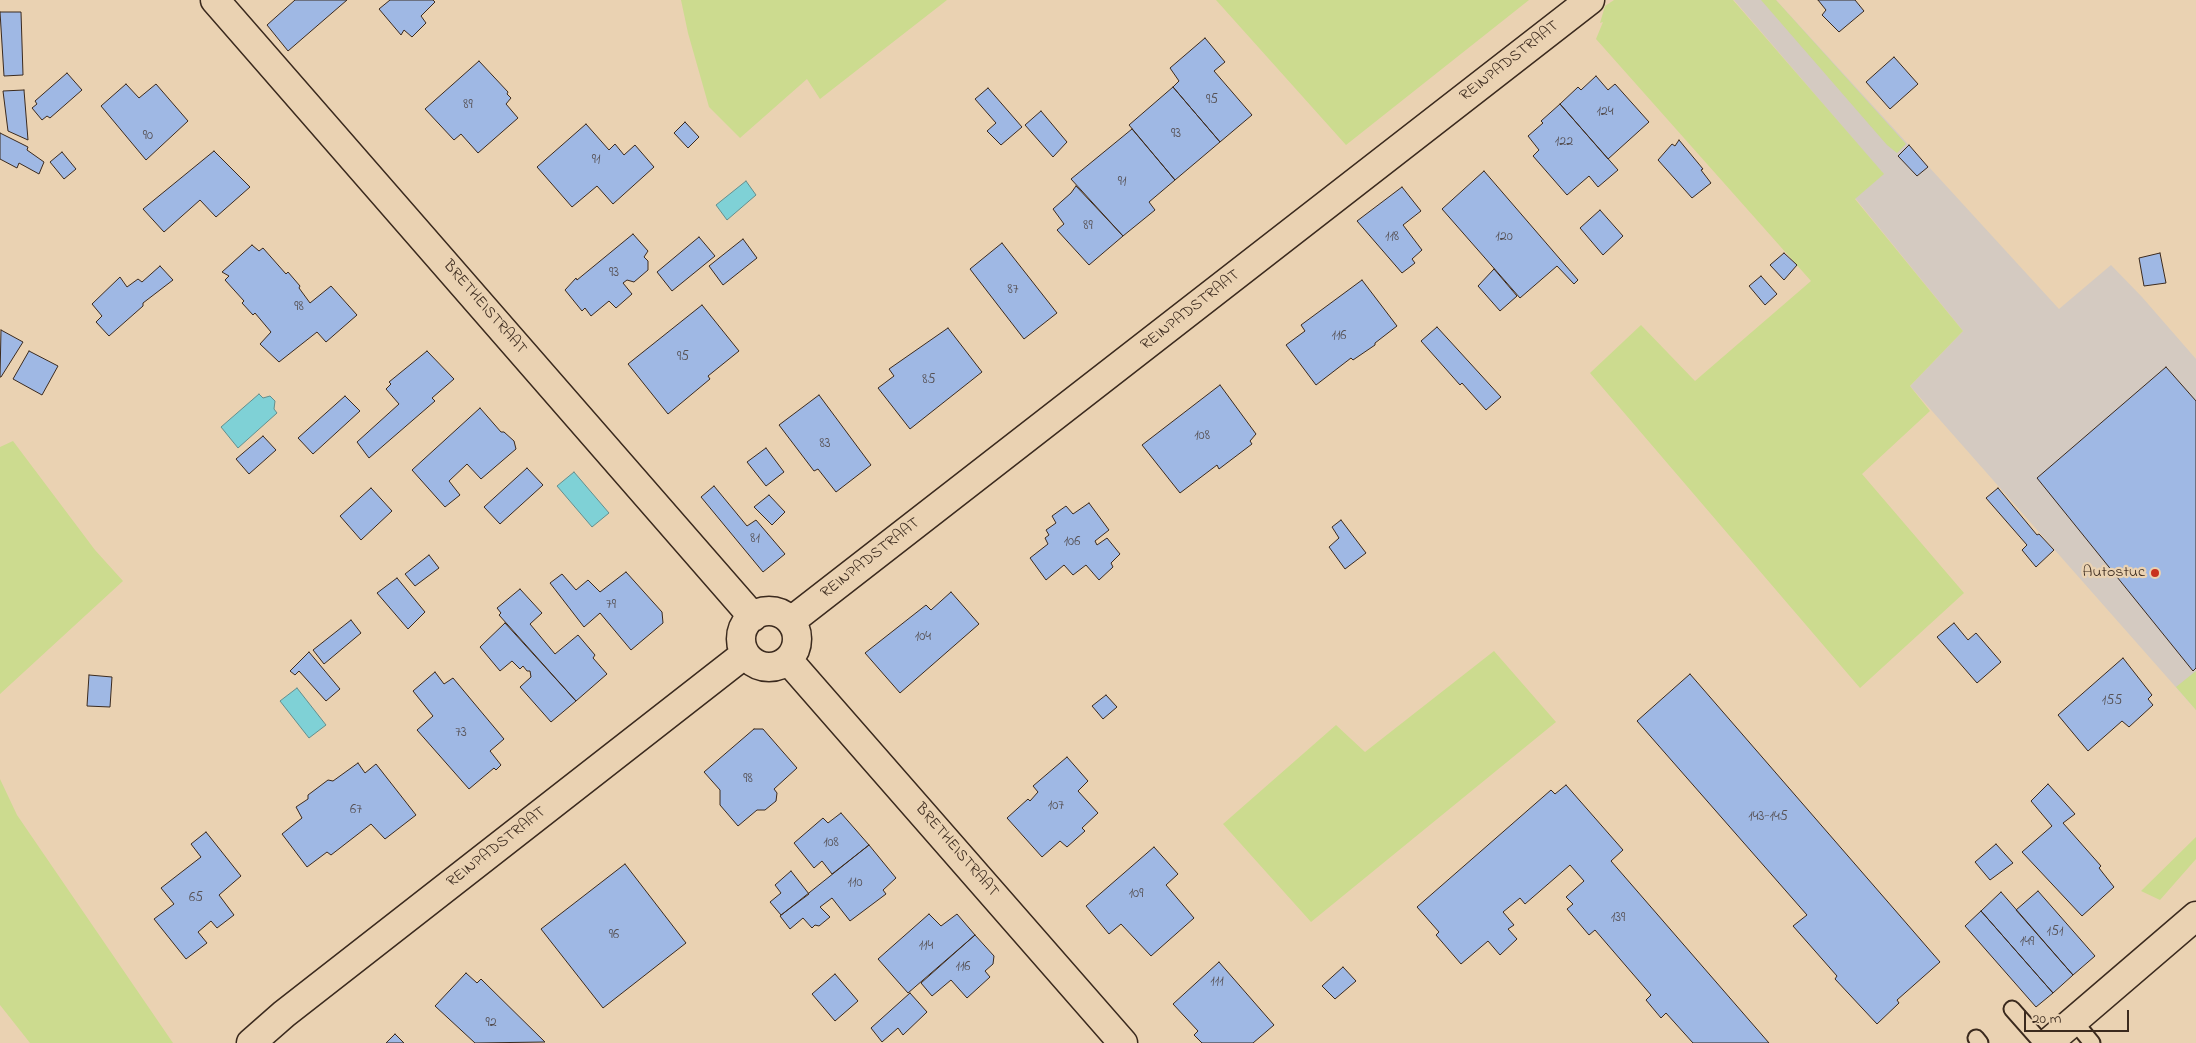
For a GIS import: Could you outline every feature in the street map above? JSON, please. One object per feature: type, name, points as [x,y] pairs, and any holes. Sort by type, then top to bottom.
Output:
[{"type":"street","name":"BRETHEISTRAAT","points":[[215,0],[753,617]]},
{"type":"street","name":"REINPADSTRAAT","points":[[791,621],[1590,0]]},
{"type":"street","points":[[769,611],[779,613],[791,621],[798,641],[788,660],[765,668],[754,664],[744,654],[740,646],[740,636],[743,626],[753,617],[769,611]]},
{"type":"street","name":"REINPADSTRAAT","points":[[251,1043],[284,1014],[744,654]]},
{"type":"street","name":"BRETHEISTRAAT","points":[[788,660],[1123,1043]]},
{"type":"street","points":[[2048,1043],[2196,916]]},
{"type":"lane","points":[[2012,1009],[2042,1043]]},
{"type":"lane","points":[[2074,1021],[2092,1043]]},
{"type":"shaded area","points":[[1734,0],[1776,0],[2059,309],[2111,265],[2142,297],[2196,359],[2196,710],[1910,386],[1963,331],[1855,198],[1883,174]]},
{"type":"green space","points":[[681,0],[947,0],[820,99],[807,79],[740,138],[709,107],[688,33]]},
{"type":"green space","points":[[1216,0],[1529,0],[1346,145]]},
{"type":"green space","points":[[1614,0],[1733,0],[1884,174],[1855,199],[1963,331],[1910,386],[1930,411],[1862,474],[1964,593],[1860,688],[1590,373],[1641,325],[1695,381],[1811,281],[1596,39],[1603,22],[1600,23],[1605,6]]},
{"type":"green space","points":[[1761,0],[1776,0],[1906,144],[1897,153],[1887,145]]},
{"type":"green space","points":[[13,441],[95,550],[123,581],[0,694],[0,447]]},
{"type":"green space","points":[[1494,651],[1556,722],[1311,922],[1223,824],[1336,725],[1365,752]]},
{"type":"green space","points":[[2196,671],[2196,710],[2176,687]]},
{"type":"green space","points":[[0,779],[17,815],[173,1043],[30,1043],[0,1005]]},
{"type":"green space","points":[[2196,837],[2196,859],[2160,900],[2141,891]]},
{"type":"water","points":[[746,181],[756,195],[727,220],[716,205]]},
{"type":"water","points":[[259,394],[263,398],[270,396],[275,401],[274,409],[277,413],[238,448],[221,427]]},
{"type":"water","points":[[574,472],[609,513],[592,527],[557,486]]},
{"type":"water","points":[[297,688],[326,725],[309,738],[280,701]]},
{"type":"building","points":[[295,0],[347,0],[288,51],[267,25]]},
{"type":"building","points":[[390,0],[433,0],[435,2],[421,16],[426,23],[412,37],[404,30],[401,35],[379,9]]},
{"type":"building","points":[[1818,0],[1855,0],[1864,11],[1839,32],[1822,15],[1826,10]]},
{"type":"building","points":[[0,12],[21,12],[23,75],[4,76]]},
{"type":"building","points":[[1205,38],[1225,62],[1214,71],[1252,115],[1220,142],[1173,87],[1179,81],[1170,68]]},
{"type":"building","points":[[1894,57],[1918,84],[1890,109],[1866,82]]},
{"type":"building","points":[[479,61],[508,92],[507,94],[511,98],[506,104],[518,118],[478,153],[461,134],[454,140],[425,109]]},
{"type":"building","points":[[67,73],[82,90],[50,118],[47,116],[42,120],[32,108],[37,104],[35,101]]},
{"type":"building","points":[[1596,76],[1608,90],[1615,84],[1649,122],[1608,159],[1560,104],[1578,87],[1581,90]]},
{"type":"building","points":[[126,84],[139,98],[156,84],[188,121],[146,160],[101,106]]},
{"type":"building","points":[[1173,87],[1220,142],[1175,180],[1129,125]]},
{"type":"building","points":[[988,88],[1022,127],[1001,145],[987,131],[996,123],[975,99]]},
{"type":"building","points":[[24,90],[28,140],[8,131],[3,91]]},
{"type":"building","points":[[1560,104],[1618,170],[1598,187],[1589,176],[1567,195],[1533,156],[1539,150],[1528,136]]},
{"type":"building","points":[[1041,111],[1067,142],[1053,157],[1025,125]]},
{"type":"building","points":[[685,122],[699,137],[688,148],[674,133]]},
{"type":"building","points":[[586,124],[609,150],[615,144],[624,155],[635,145],[654,167],[613,204],[597,186],[572,207],[537,167]]},
{"type":"building","points":[[1132,129],[1175,180],[1149,202],[1155,210],[1123,236],[1071,179]]},
{"type":"building","points":[[0,133],[28,147],[27,150],[44,162],[39,174],[19,163],[17,168],[0,159]]},
{"type":"building","points":[[1679,140],[1703,169],[1701,170],[1711,183],[1692,198],[1658,160],[1672,144],[1675,146]]},
{"type":"building","points":[[1909,145],[1928,167],[1917,176],[1898,156]]},
{"type":"building","points":[[214,151],[250,187],[216,217],[200,200],[164,232],[143,209]]},
{"type":"building","points":[[62,152],[76,169],[64,179],[50,162]]},
{"type":"building","points":[[1484,171],[1578,280],[1574,284],[1557,266],[1520,298],[1442,209]]},
{"type":"building","points":[[1076,186],[1123,236],[1089,265],[1057,230],[1064,224],[1053,209]]},
{"type":"building","points":[[1402,187],[1421,211],[1403,225],[1422,250],[1412,259],[1415,263],[1402,273],[1357,221]]},
{"type":"building","points":[[1600,210],[1623,236],[1603,255],[1580,228]]},
{"type":"building","points":[[633,234],[648,251],[644,257],[648,261],[648,270],[634,282],[627,280],[623,283],[632,294],[616,308],[609,301],[591,316],[585,308],[582,311],[565,290],[576,278],[577,280]]},
{"type":"building","points":[[699,237],[715,256],[672,291],[657,272]]},
{"type":"building","points":[[743,239],[757,258],[723,285],[709,266]]},
{"type":"building","points":[[1002,243],[1057,313],[1024,339],[970,269]]},
{"type":"building","points":[[252,245],[259,251],[263,248],[286,274],[288,272],[300,286],[299,288],[310,303],[331,286],[357,315],[326,342],[317,332],[279,362],[260,344],[271,332],[255,313],[253,315],[242,303],[244,301],[225,280],[229,276],[222,272]]},
{"type":"building","points":[[1784,253],[1797,265],[1784,280],[1770,265]]},
{"type":"building","points":[[2160,253],[2166,283],[2144,286],[2139,258]]},
{"type":"building","points":[[160,266],[173,280],[143,303],[143,306],[109,336],[96,322],[102,316],[92,304],[120,277],[127,287],[138,279],[142,282]]},
{"type":"building","points":[[1494,269],[1517,296],[1500,311],[1478,286]]},
{"type":"building","points":[[1761,276],[1777,294],[1765,305],[1749,286]]},
{"type":"building","points":[[1362,280],[1397,326],[1375,343],[1375,345],[1353,360],[1351,358],[1316,385],[1286,345],[1305,331],[1301,325]]},
{"type":"building","points":[[702,305],[739,351],[708,376],[710,379],[668,414],[628,364]]},
{"type":"building","points":[[1437,327],[1501,397],[1486,410],[1462,383],[1460,385],[1421,341]]},
{"type":"building","points":[[948,328],[982,372],[910,429],[878,388],[894,376],[889,369]]},
{"type":"building","points":[[1,330],[23,342],[0,377]]},
{"type":"building","points":[[29,351],[58,366],[42,395],[13,379]]},
{"type":"building","points":[[427,351],[454,379],[432,398],[435,401],[369,458],[357,442],[399,404],[386,389],[391,384],[389,382]]},
{"type":"building","name":"Autostuc","points":[[2166,367],[2196,401],[2196,668],[2193,671],[2037,478]]},
{"type":"building","points":[[1220,385],[1256,434],[1250,441],[1252,444],[1219,469],[1217,465],[1180,493],[1142,445]]},
{"type":"building","points":[[819,395],[871,465],[836,492],[818,469],[814,471],[779,425]]},
{"type":"building","points":[[345,396],[360,411],[313,454],[298,438]]},
{"type":"building","points":[[480,408],[501,432],[504,432],[514,441],[516,449],[481,479],[467,464],[449,481],[460,495],[445,507],[412,470]]},
{"type":"building","points":[[263,436],[276,450],[249,474],[236,459]]},
{"type":"building","points":[[766,448],[784,472],[766,486],[747,462]]},
{"type":"building","points":[[527,468],[543,485],[500,524],[484,507]]},
{"type":"building","points":[[714,486],[747,526],[756,520],[785,554],[763,572],[701,497]]},
{"type":"building","points":[[371,488],[392,511],[361,540],[340,516]]},
{"type":"building","points":[[1998,488],[2037,535],[2039,534],[2054,550],[2036,567],[2022,550],[2027,545],[1986,498]]},
{"type":"building","points":[[769,495],[785,512],[772,525],[754,507]]},
{"type":"building","points":[[1089,503],[1109,530],[1095,541],[1097,545],[1107,538],[1120,554],[1111,563],[1113,567],[1099,580],[1086,565],[1073,575],[1064,565],[1046,580],[1030,558],[1048,544],[1045,538],[1049,535],[1046,530],[1056,523],[1052,516],[1066,506],[1073,514]]},
{"type":"building","points":[[1341,520],[1366,553],[1345,569],[1329,547],[1339,538],[1332,527]]},
{"type":"building","points":[[429,555],[439,568],[415,586],[405,574]]},
{"type":"building","points":[[626,572],[662,612],[663,623],[631,650],[600,613],[584,627],[550,583],[562,574],[576,590],[588,580],[600,592]]},
{"type":"building","points":[[397,578],[425,612],[408,629],[377,593]]},
{"type":"building","points":[[520,589],[542,613],[530,624],[555,654],[578,635],[595,655],[593,658],[607,674],[576,701],[499,615],[501,613],[497,608]]},
{"type":"building","points":[[951,592],[979,624],[900,693],[865,653],[926,605],[931,610]]},
{"type":"building","points":[[351,620],[361,633],[324,664],[313,650]]},
{"type":"building","points":[[505,623],[576,701],[551,722],[520,687],[531,677],[530,671],[527,671],[523,666],[520,669],[512,661],[500,671],[480,647]]},
{"type":"building","points":[[1954,623],[1968,640],[1976,633],[2001,662],[1977,683],[1937,637]]},
{"type":"building","points":[[309,652],[340,689],[326,701],[299,671],[295,675],[290,671]]},
{"type":"building","points":[[2123,658],[2152,695],[2148,699],[2153,705],[2129,727],[2122,721],[2088,751],[2058,715]]},
{"type":"building","points":[[435,672],[444,684],[453,678],[504,739],[490,751],[501,765],[496,770],[494,768],[469,789],[417,730],[433,716],[413,691]]},
{"type":"building","points":[[1690,674],[1940,962],[1897,1000],[1899,1003],[1877,1024],[1835,979],[1837,976],[1793,926],[1807,915],[1637,721]]},
{"type":"building","points":[[89,675],[112,677],[110,707],[87,706]]},
{"type":"building","points":[[1106,695],[1117,707],[1103,719],[1092,706]]},
{"type":"building","points":[[754,729],[763,729],[797,768],[774,789],[777,793],[776,801],[765,810],[757,810],[738,826],[720,805],[720,790],[704,772]]},
{"type":"building","points":[[1067,757],[1088,781],[1078,791],[1098,813],[1082,828],[1085,831],[1067,847],[1060,841],[1042,857],[1007,818],[1028,799],[1030,801],[1038,792],[1033,786]]},
{"type":"building","points":[[358,763],[365,773],[376,764],[416,815],[385,839],[371,824],[331,855],[327,852],[307,867],[282,834],[302,818],[296,807],[308,799],[308,795],[328,780],[333,781]]},
{"type":"building","points":[[2048,784],[2075,814],[2063,823],[2101,866],[2099,868],[2114,887],[2082,916],[2022,852],[2052,826],[2031,801]]},
{"type":"building","points":[[1566,785],[1623,850],[1611,861],[1769,1043],[1693,1043],[1666,1013],[1661,1018],[1646,1000],[1651,995],[1595,930],[1589,935],[1567,909],[1573,904],[1566,897],[1584,881],[1570,865],[1525,904],[1520,898],[1503,912],[1514,925],[1508,929],[1517,939],[1500,955],[1488,941],[1461,964],[1436,935],[1439,932],[1417,907],[1551,790],[1555,794]]},
{"type":"building","points":[[841,813],[869,845],[832,874],[822,861],[814,868],[794,843],[823,818],[828,823]]},
{"type":"building","points":[[206,832],[241,876],[219,895],[234,915],[217,928],[211,921],[198,932],[207,943],[186,959],[154,919],[174,904],[161,888],[201,857],[191,844]]},
{"type":"building","points":[[1996,844],[2013,863],[1990,880],[1975,862]]},
{"type":"building","points":[[869,845],[896,878],[883,890],[886,894],[850,921],[832,898],[820,907],[830,917],[819,926],[815,925],[812,928],[803,918],[790,929],[780,916]]},
{"type":"building","points":[[1154,847],[1178,874],[1166,885],[1194,918],[1151,956],[1121,924],[1109,934],[1086,906]]},
{"type":"building","points":[[625,864],[686,943],[603,1008],[541,929]]},
{"type":"building","points":[[791,871],[809,894],[781,915],[770,902],[781,893],[775,885]]},
{"type":"building","points":[[2038,891],[2095,956],[2073,975],[2016,910]]},
{"type":"building","points":[[2001,892],[2073,975],[2053,993],[1981,911]]},
{"type":"building","points":[[1981,911],[2053,993],[2036,1007],[1965,926]]},
{"type":"building","points":[[929,914],[941,926],[957,914],[975,935],[908,993],[878,959]]},
{"type":"building","points":[[975,935],[994,956],[993,964],[985,971],[990,977],[967,998],[951,980],[932,996],[921,983]]},
{"type":"building","points":[[1219,962],[1274,1025],[1253,1043],[1202,1043],[1194,1035],[1198,1031],[1173,1004]]},
{"type":"building","points":[[1343,967],[1356,981],[1335,999],[1322,986]]},
{"type":"building","points":[[466,973],[477,983],[481,979],[545,1042],[475,1043],[435,1006]]},
{"type":"building","points":[[835,974],[858,1001],[835,1021],[812,994]]},
{"type":"building","points":[[910,993],[927,1012],[903,1035],[898,1028],[882,1042],[871,1028]]},
{"type":"building","points":[[395,1034],[404,1043],[386,1043]]},
{"type":"place","name":"Autostuc","points":[[2155,573]]}]
